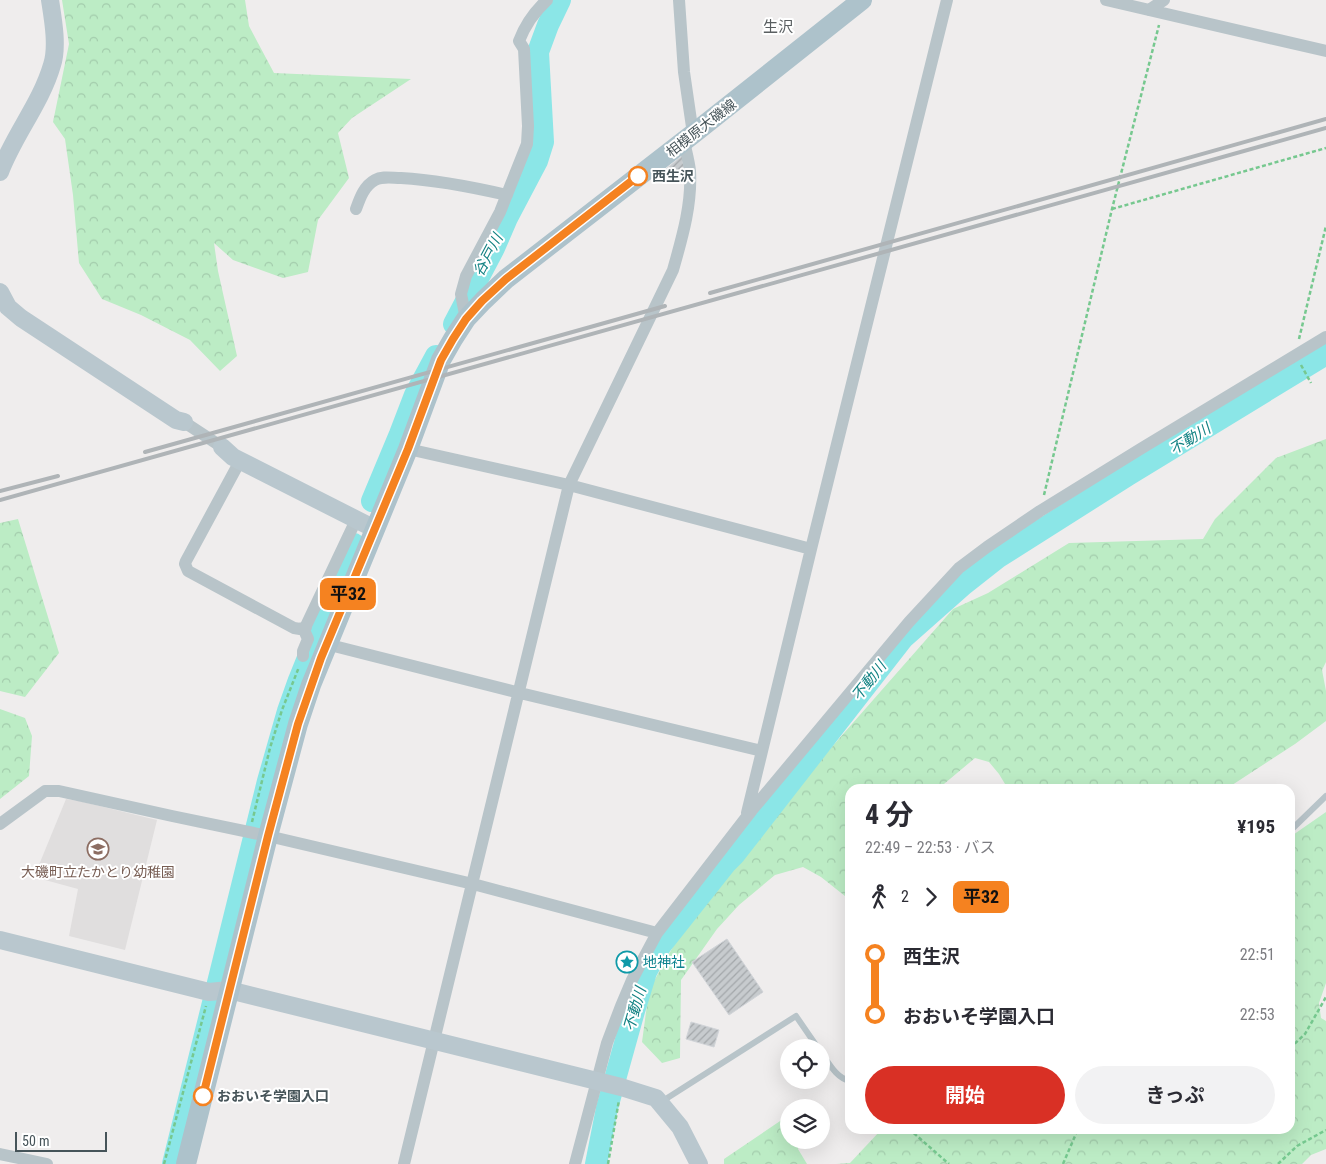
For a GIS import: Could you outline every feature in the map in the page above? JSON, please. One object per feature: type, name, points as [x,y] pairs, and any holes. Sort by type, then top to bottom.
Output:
[{"type":"main road","name":"相模原大磯線","points":[[186,1164],[220,991],[258,834],[326,644],[408,449],[441,360],[465,314],[506,279],[862,0]]},
{"type":"street","points":[[0,172],[45,85],[53,63],[54,22],[50,0]]},
{"type":"street","points":[[465,314],[461,294],[466,276],[500,212],[527,144],[528,126],[524,49],[519,41],[536,11],[547,0]]},
{"type":"street","points":[[404,1164],[520,693],[569,485],[673,270],[682,239],[689,204],[690,171],[679,0]]},
{"type":"street","points":[[745,820],[947,0]]},
{"type":"street","points":[[1106,0],[1326,51]]},
{"type":"street","points":[[1155,12],[1164,0]]},
{"type":"street","points":[[356,208],[368,185],[383,177],[446,182],[507,195]]},
{"type":"street","points":[[0,292],[8,307],[20,318],[176,420],[184,422],[222,446],[240,461],[375,530]]},
{"type":"street","points":[[575,1164],[607,1042],[620,1006],[656,933],[752,810],[903,630],[958,568],[1040,511],[1326,337]]},
{"type":"street","points":[[408,449],[569,485],[811,548]]},
{"type":"street","points":[[240,461],[186,561],[186,567],[188,571],[294,628],[306,627]]},
{"type":"street","points":[[303,656],[308,639],[304,630],[356,520]]},
{"type":"street","points":[[326,644],[762,751]]},
{"type":"street","points":[[0,824],[45,791],[59,791],[258,834],[473,884],[656,933]]},
{"type":"street","points":[[0,940],[435,1041],[621,1087],[656,1098],[680,1127],[700,1164]]},
{"type":"street","points":[[0,1154],[40,1163]]},
{"type":"lane","points":[[1295,826],[1326,796]]},
{"type":"lane","points":[[660,1103],[796,1016],[812,1039]]},
{"type":"lane","points":[[830,1066],[837,1076],[845,1080]]},
{"type":"path","points":[[1040,511],[1112,209],[1155,12]]},
{"type":"path","points":[[1112,209],[1326,148]]},
{"type":"path","points":[[1311,382],[1295,356],[1326,226]]},
{"type":"path","points":[[258,834],[270,748],[282,710],[303,656]]},
{"type":"path","points":[[164,1164],[220,991]]},
{"type":"path","points":[[1295,1043],[1304,1034],[1326,997]]},
{"type":"path","points":[[608,1164],[621,1087]]},
{"type":"path","points":[[1278,1164],[1297,1146],[1326,1130]]},
{"type":"path","points":[[915,1134],[949,1164]]},
{"type":"path","points":[[1063,1164],[1076,1134]]},
{"type":"shaded area","name":"大磯町立たかとり幼稚園","points":[[66,799],[157,820],[125,950],[69,936],[78,889],[34,877]]},
{"type":"green space","points":[[62,0],[245,0],[249,26],[274,73],[411,79],[352,118],[338,133],[349,178],[318,220],[308,272],[283,278],[233,260],[214,243],[218,271],[237,356],[220,371],[190,340],[141,315],[102,299],[79,263],[73,195],[65,139],[53,122],[69,44]]},
{"type":"green space","points":[[1326,439],[1326,662],[1322,670],[1326,691],[1326,721],[1295,744],[1234,784],[1005,784],[989,762],[975,758],[944,784],[845,784],[845,896],[821,877],[803,867],[775,875],[739,905],[717,929],[681,980],[680,1058],[662,1063],[642,1042],[649,990],[684,927],[794,790],[953,609],[988,593],[1069,543],[1203,539],[1215,519],[1276,458]]},
{"type":"green space","points":[[18,519],[59,653],[25,697],[0,691],[0,523]]},
{"type":"green space","points":[[0,709],[25,718],[32,736],[29,776],[0,799]]},
{"type":"green space","points":[[1326,812],[1326,983],[1319,1003],[1321,1018],[1326,1021],[1326,1149],[1311,1155],[1302,1164],[836,1164],[850,1163],[877,1134],[1295,1134],[1295,834]]},
{"type":"green space","points":[[780,1121],[780,1149],[798,1149],[807,1164],[724,1164],[724,1159]]},
{"type":"building","points":[[682,156],[685,160],[682,162],[685,166],[682,169],[685,172],[674,180],[666,169]]},
{"type":"building","points":[[727,939],[763,992],[729,1015],[692,962]]},
{"type":"building","points":[[691,1022],[719,1030],[714,1047],[686,1039]]},
{"type":"waterway","name":"谷戸川","points":[[454,324],[537,161],[543,142],[538,52],[560,0]]},
{"type":"waterway","name":"不動川","points":[[596,1164],[607,1108],[634,1011],[646,972],[661,945],[734,855],[903,638],[964,584],[997,558],[1128,475],[1326,354]]},
{"type":"waterway","name":"谷戸川","points":[[372,501],[415,395],[436,356]]},
{"type":"waterway","name":"谷戸川","points":[[173,1164],[268,781],[288,711],[354,544]]},
{"type":"railway","points":[[710,293],[1326,119]]},
{"type":"railway","points":[[0,500],[1326,128]]},
{"type":"railway","points":[[145,452],[665,306]]},
{"type":"railway","points":[[0,491],[58,476]]},
{"type":"bus line","name":"平32","points":[[203,1096],[268,836],[310,685],[408,449],[441,360],[466,319],[482,301],[506,279],[638,176]]},
{"type":"place","name":"西生沢","points":[[638,176]]},
{"type":"place","name":"大磯町立たかとり幼稚園","points":[[98,849]]},
{"type":"place","name":"地神社","points":[[627,962]]},
{"type":"place","name":"おおいそ学園入口","points":[[203,1096]]},
{"type":"district","name":"生沢","points":[[778,27]]}]
